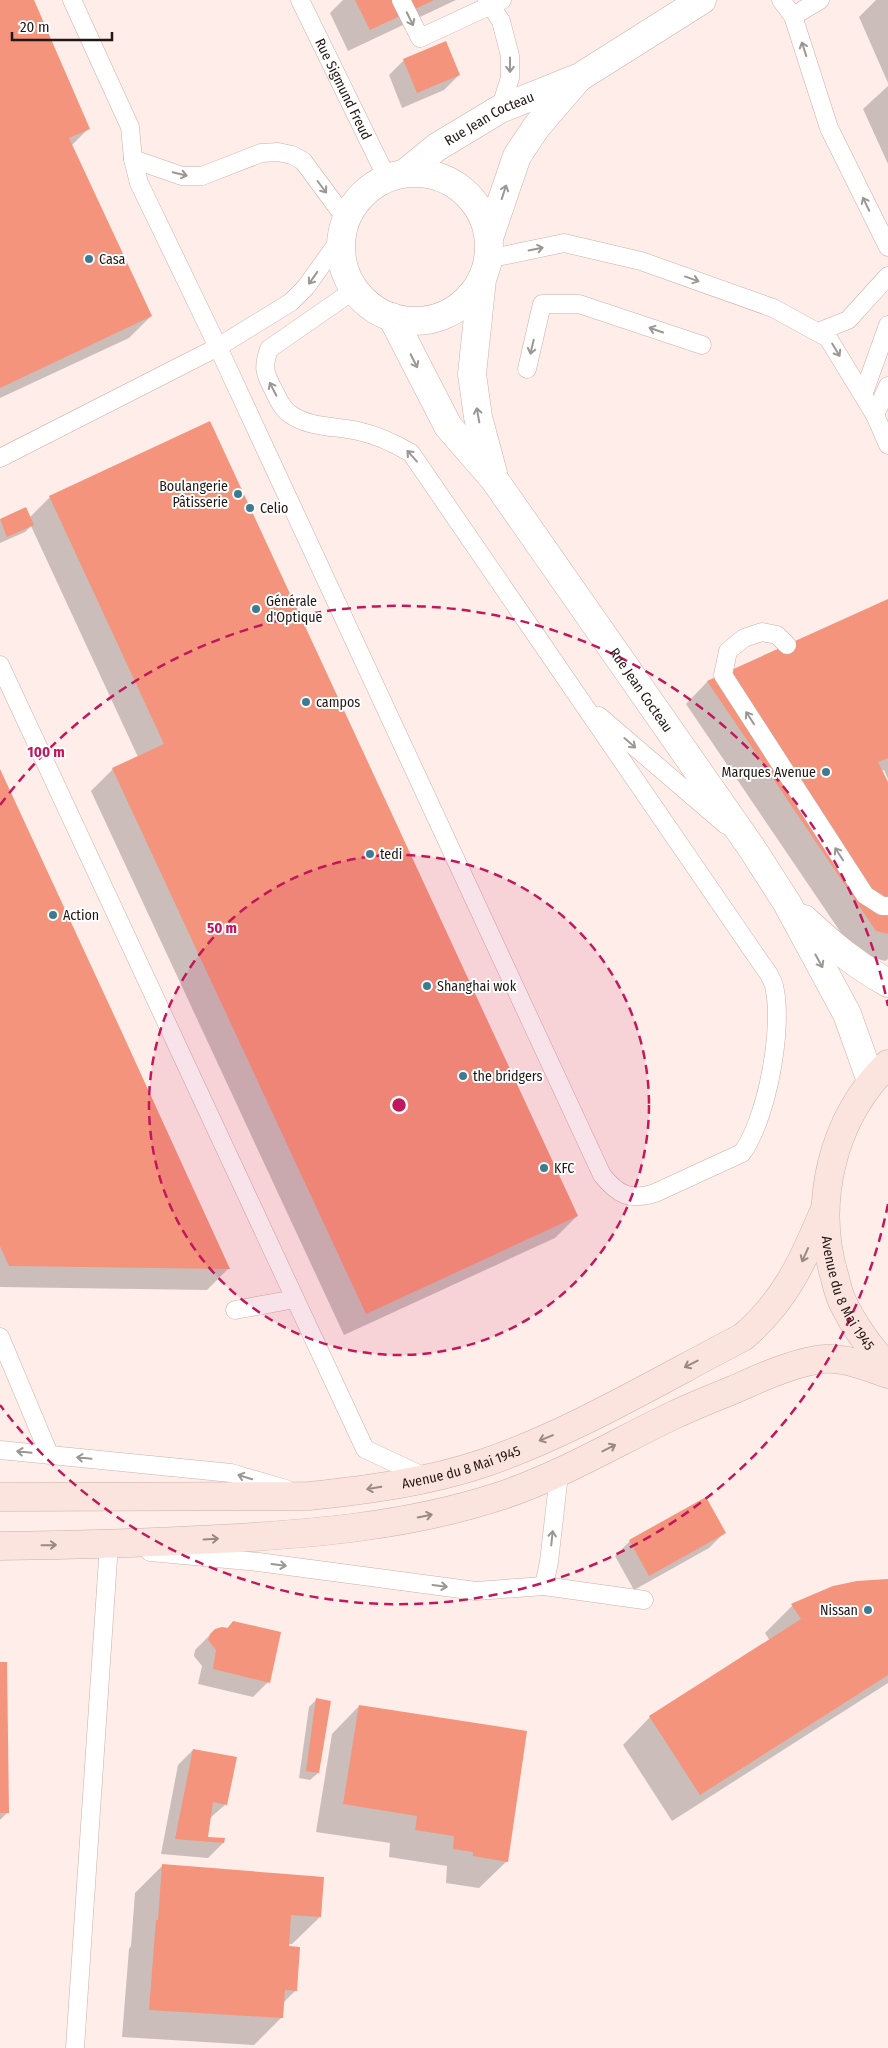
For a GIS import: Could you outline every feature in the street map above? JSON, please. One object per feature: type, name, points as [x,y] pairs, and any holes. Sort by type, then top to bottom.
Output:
[{"type":"main road","name":"Avenue du 8 Mai 1945","points":[[879,1073],[846,1120],[830,1164],[824,1211],[828,1257],[842,1302],[864,1342],[888,1368]]},
{"type":"main road","name":"Avenue du 8 Mai 1945","points":[[0,1497],[308,1496],[347,1492],[428,1478],[483,1463],[553,1436],[743,1337],[759,1323],[779,1300],[803,1261],[824,1211]]},
{"type":"main road","name":"Avenue du 8 Mai 1945","points":[[0,1546],[109,1544],[270,1536],[351,1528],[436,1514],[497,1497],[558,1474],[674,1415],[768,1375],[817,1359],[851,1362],[888,1374]]},
{"type":"street","name":"Rue Jean Cocteau","points":[[580,77],[537,126],[517,156],[486,258],[470,296],[454,310],[434,318],[413,321],[392,317],[371,307],[354,290],[345,274],[341,256],[343,228],[353,206],[362,194],[374,184],[396,175],[437,147],[500,109],[580,77],[702,0]]},
{"type":"street","name":"Rue Jean Cocteau","points":[[396,175],[424,173],[443,178],[459,187],[474,201],[480,213],[486,258],[472,374],[478,417],[494,479]]},
{"type":"street","name":"Rue Jean Cocteau","points":[[392,317],[448,426],[494,479],[752,847],[787,903],[879,1073]]},
{"type":"street","name":"Rue Jean Cocteau","points":[[787,903],[839,951],[862,968],[888,983]]},
{"type":"lane","points":[[72,0],[130,127],[133,159],[139,183],[218,347],[602,1174],[612,1188],[627,1196],[640,1198],[742,1153],[749,1142],[768,1086],[774,1051],[777,1014],[774,986],[764,966],[411,453],[390,440],[357,431],[312,423],[289,414],[279,400],[265,372],[265,360],[269,349],[354,290]]},
{"type":"lane","name":"Rue Sigmund Freud","points":[[300,0],[396,175]]},
{"type":"lane","points":[[401,0],[420,38],[493,2],[501,21],[510,56],[510,78],[500,109]]},
{"type":"lane","points":[[781,0],[793,16],[829,128],[888,248]]},
{"type":"lane","points":[[793,16],[820,0]]},
{"type":"lane","points":[[0,458],[218,347],[290,302],[306,287],[343,228],[303,161],[292,155],[278,152],[261,153],[202,176],[182,176],[133,159]]},
{"type":"lane","points":[[486,258],[564,243],[641,261],[772,308],[828,338],[876,415],[888,445]]},
{"type":"lane","points":[[818,332],[848,320],[888,276]]},
{"type":"lane","points":[[527,369],[542,304],[579,304],[702,346]]},
{"type":"lane","points":[[863,395],[888,325]]},
{"type":"lane","points":[[876,415],[888,386]]},
{"type":"lane","points":[[787,645],[777,634],[762,632],[744,638],[728,651],[722,675],[865,895],[882,906],[888,906]]},
{"type":"lane","points":[[0,665],[365,1449],[428,1478]]},
{"type":"lane","points":[[580,700],[752,847]]},
{"type":"lane","points":[[235,1310],[295,1299]]},
{"type":"lane","points":[[0,1337],[49,1454]]},
{"type":"lane","points":[[0,1450],[231,1472],[308,1496]]},
{"type":"lane","points":[[544,1586],[549,1562],[558,1474]]},
{"type":"lane","points":[[75,2048],[109,1544],[165,1554],[258,1562],[476,1591],[544,1586],[644,1600]]},
{"type":"building","points":[[0,0],[34,0],[90,129],[69,138],[152,316],[0,388]]},
{"type":"building","points":[[355,0],[434,0],[370,30]]},
{"type":"building","points":[[446,41],[460,75],[417,93],[403,59]]},
{"type":"building","points":[[210,421],[578,1216],[366,1314],[112,768],[164,744],[49,496]]},
{"type":"building","points":[[26,507],[34,525],[7,537],[0,519]]},
{"type":"building","name":"Marques Avenue","points":[[888,599],[888,758],[878,762],[888,782],[888,934],[876,931],[707,681]]},
{"type":"building","points":[[0,769],[230,1269],[9,1266],[0,1246]]},
{"type":"building","points":[[706,1497],[726,1533],[649,1576],[629,1540]]},
{"type":"building","points":[[888,1579],[888,1675],[700,1795],[649,1716],[801,1619],[791,1604],[833,1586],[857,1581]]},
{"type":"building","points":[[233,1621],[281,1632],[270,1683],[213,1669],[216,1650],[208,1640],[210,1634],[215,1629],[228,1628]]},
{"type":"building","points":[[0,1662],[7,1662],[9,1813],[0,1813]]},
{"type":"building","points":[[316,1698],[331,1701],[319,1773],[306,1771]]},
{"type":"building","points":[[359,1705],[527,1731],[508,1862],[473,1856],[473,1852],[453,1849],[454,1836],[415,1830],[417,1816],[343,1804]]},
{"type":"building","points":[[193,1749],[237,1757],[227,1805],[213,1802],[208,1837],[225,1838],[224,1843],[175,1839]]},
{"type":"building","points":[[162,1864],[324,1877],[321,1917],[291,1915],[289,1946],[300,1947],[297,1991],[285,1990],[283,2018],[149,2010]]},
{"type":"place","name":"Casa","points":[[89,259]]},
{"type":"place","name":"Boulangerie Pâtisserie","points":[[238,494]]},
{"type":"place","name":"Celio","points":[[250,508]]},
{"type":"place","name":"Générale d'Optique","points":[[256,609]]},
{"type":"place","name":"campos","points":[[306,702]]},
{"type":"place","name":"Marques Avenue","points":[[826,772]]},
{"type":"place","name":"tedi","points":[[370,854]]},
{"type":"place","name":"Action","points":[[53,915]]},
{"type":"place","name":"Shanghai wok","points":[[427,986]]},
{"type":"place","name":"the bridgers","points":[[463,1076]]},
{"type":"place","name":"KFC","points":[[544,1168]]},
{"type":"place","name":"Nissan","points":[[868,1610]]}]
